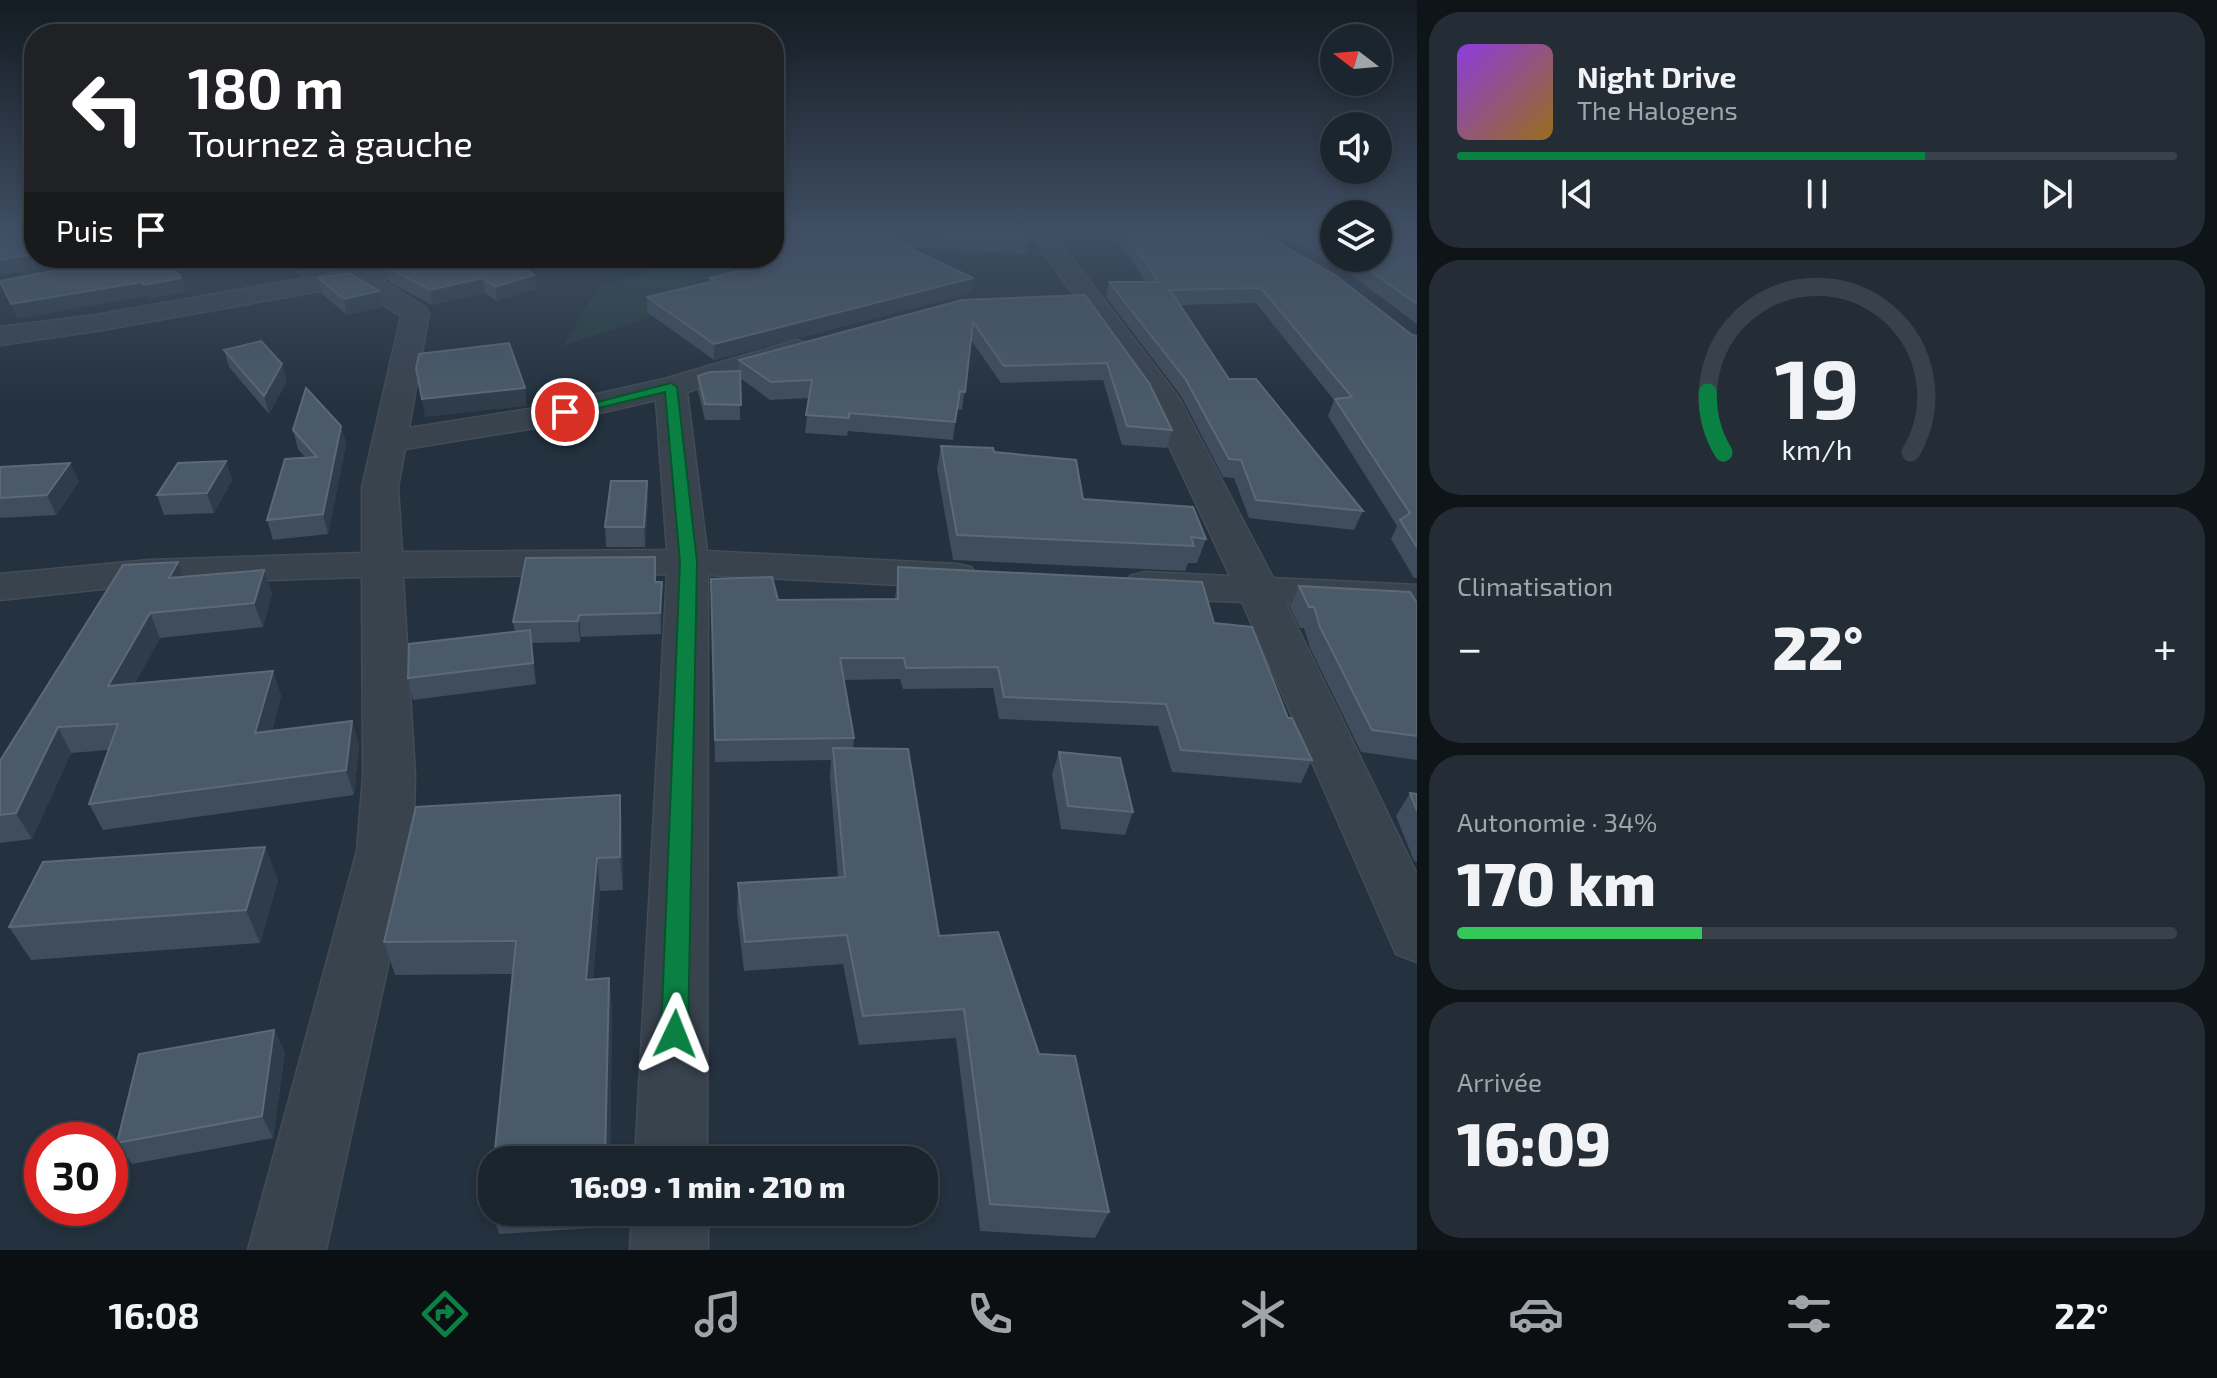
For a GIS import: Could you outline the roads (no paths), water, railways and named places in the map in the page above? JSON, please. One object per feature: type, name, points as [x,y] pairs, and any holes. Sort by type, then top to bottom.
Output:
[{"type":"street","points":[[0,336],[96,323],[257,287]]},
{"type":"street","points":[[287,1250],[385,851],[389,776],[380,487],[415,313],[375,287]]},
{"type":"street","points":[[1083,287],[1163,398],[1257,589],[1417,936]]},
{"type":"street","points":[[1045,299],[1089,295]]},
{"type":"street","points":[[391,441],[535,418],[671,387],[739,364],[841,336]]},
{"type":"street","points":[[671,387],[688,562],[671,1146]]},
{"type":"street","points":[[0,587],[149,572],[382,564],[688,562],[990,577]]},
{"type":"street","points":[[1101,583],[1417,598]]},
{"type":"street","points":[[669,1250],[670,1226]]}]
